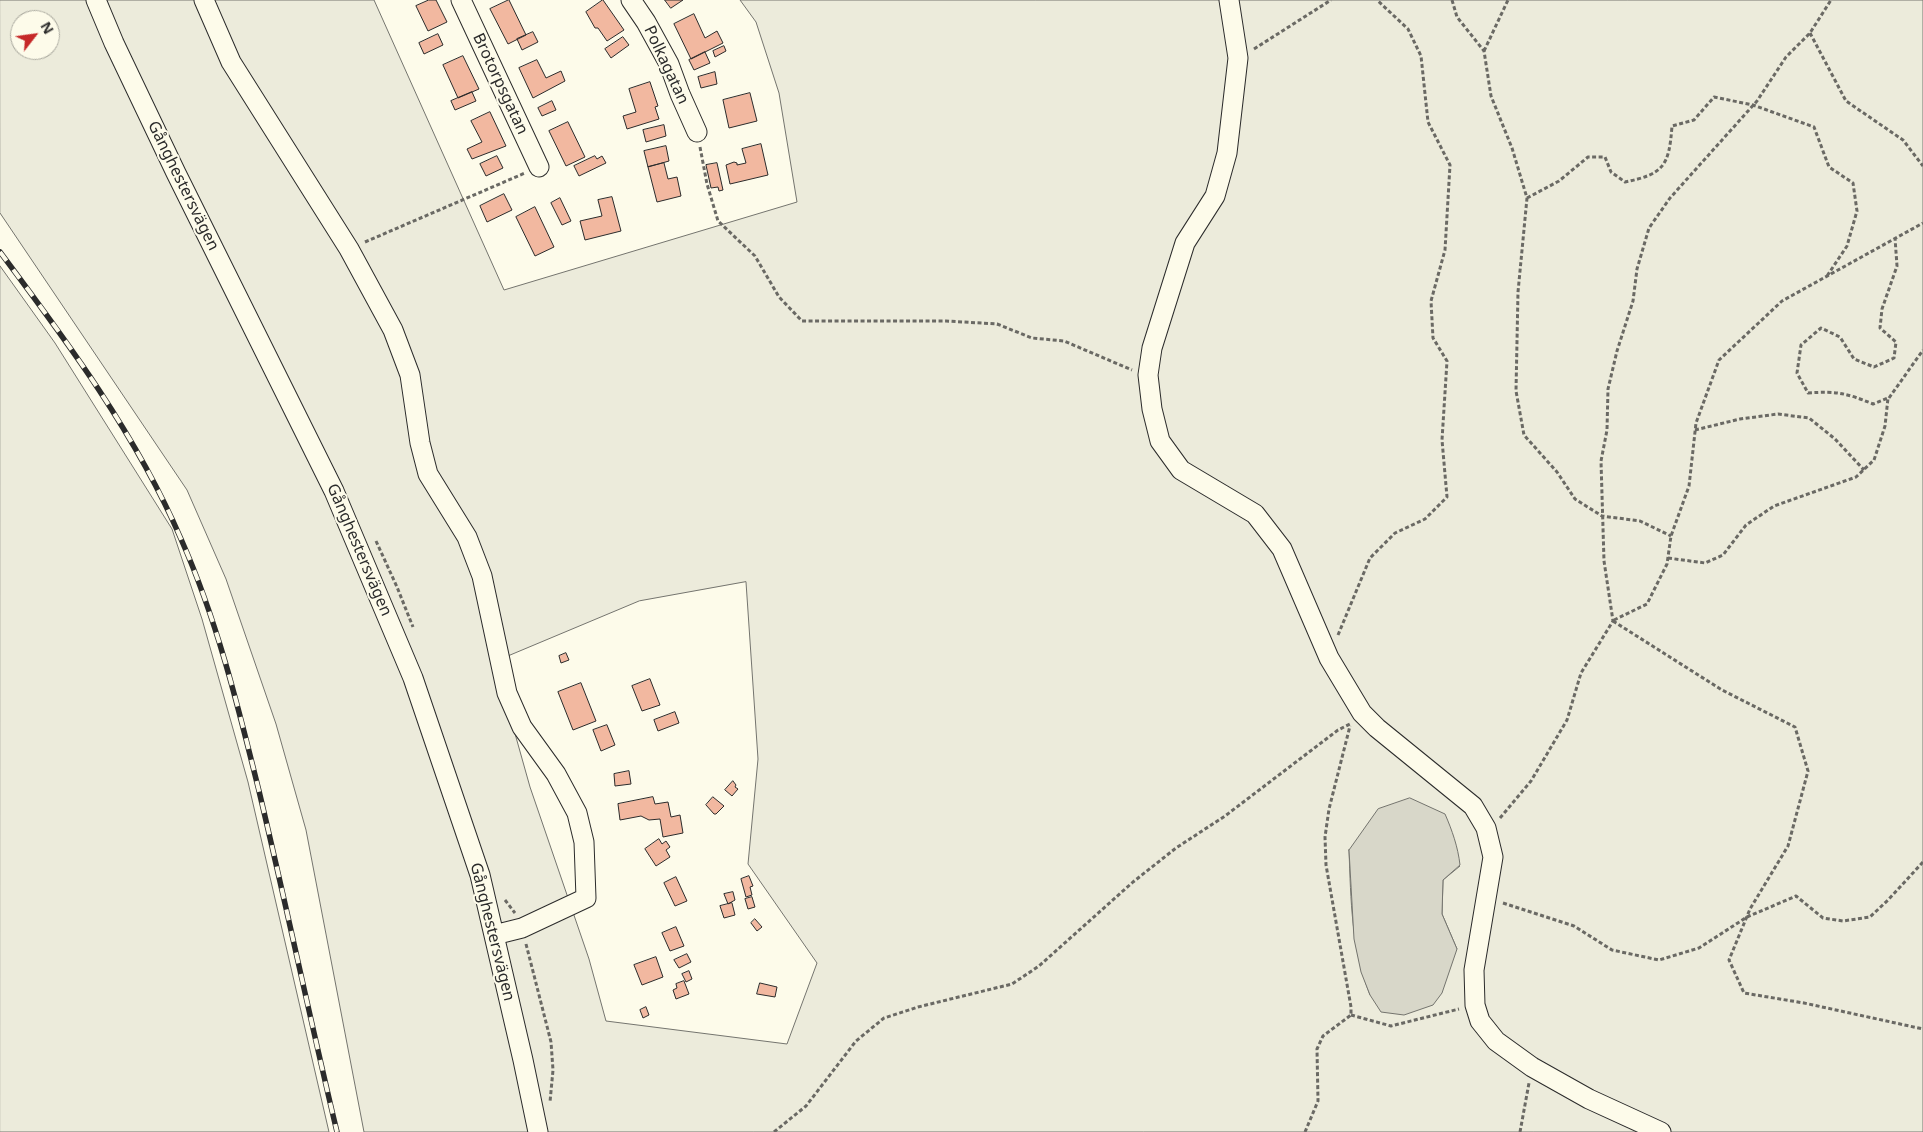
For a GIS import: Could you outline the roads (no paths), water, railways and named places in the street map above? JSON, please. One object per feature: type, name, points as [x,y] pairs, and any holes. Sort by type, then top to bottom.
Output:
[{"type":"street","name":"Gånghestersvägen","points":[[96,0],[114,43],[176,173],[338,500],[414,678],[480,875],[538,1132]]},
{"type":"street","points":[[204,0],[230,62],[349,249],[393,330],[410,375],[420,443],[428,474],[467,537],[482,576],[506,694],[522,727],[556,774],[577,813],[584,842],[586,898],[522,928],[494,935]]},
{"type":"street","name":"Brotorpsgatan","points":[[461,0],[539,167]]},
{"type":"street","name":"Polkagatan","points":[[631,0],[646,22],[665,57],[697,132]]},
{"type":"street","points":[[1229,0],[1238,58],[1227,153],[1215,196],[1185,243],[1152,348],[1148,375],[1152,409],[1160,441],[1181,470],[1255,514],[1282,549],[1356,718],[1377,728],[1474,806],[1486,828],[1493,857],[1474,970],[1475,1005],[1480,1021],[1496,1041],[1532,1067],[1589,1099],[1660,1132]]},
{"type":"railway","points":[[0,252],[51,320],[122,426],[163,500],[194,570],[226,664],[243,727],[337,1132]]}]
